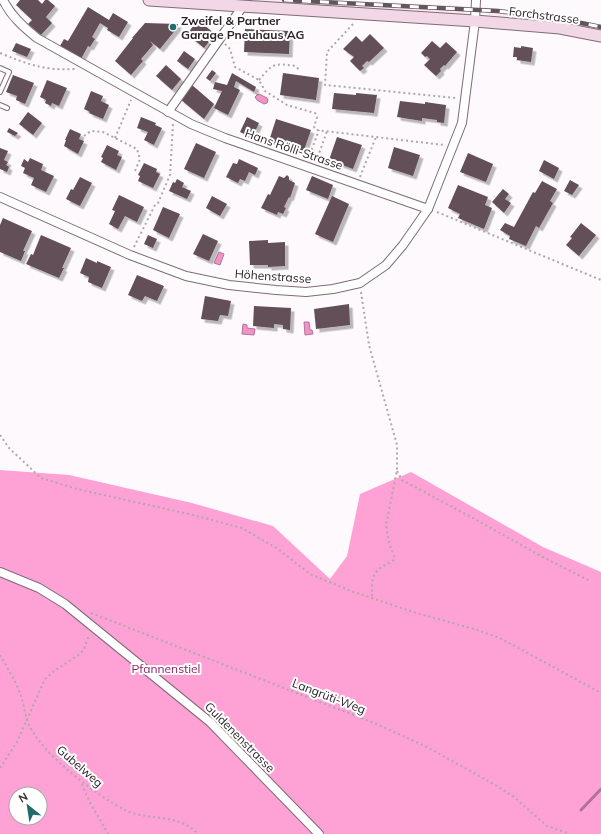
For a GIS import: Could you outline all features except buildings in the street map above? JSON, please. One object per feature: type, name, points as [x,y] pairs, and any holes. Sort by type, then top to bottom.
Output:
[{"type":"main road","name":"Forchstrasse","points":[[149,0],[225,2],[242,6],[475,21],[560,28],[601,36]]},
{"type":"street","name":"Hans Rölli-Strasse","points":[[3,0],[8,9],[22,25],[37,38],[191,124],[226,138],[428,209]]},
{"type":"street","name":"Höhenstrasse","points":[[0,197],[130,255],[186,276],[229,285],[306,292],[334,290],[360,283],[386,265],[403,245],[428,209],[462,123],[475,21],[476,0]]},
{"type":"street","points":[[171,114],[242,6]]},
{"type":"street","name":"Guldenenstrasse","points":[[0,572],[39,588],[54,597],[210,722],[318,834]]},
{"type":"lane","points":[[0,68],[9,72],[0,92]]},
{"type":"lane","points":[[0,105],[7,108]]},
{"type":"path","points":[[356,21],[327,52],[325,85],[465,99]]},
{"type":"path","points":[[219,39],[230,49],[235,67],[259,80],[265,91],[287,105],[315,113],[317,117],[314,127],[316,130],[453,146]]},
{"type":"path","points":[[0,52],[26,64],[40,67],[62,70],[75,69],[83,65]]},
{"type":"path","points":[[259,80],[269,67],[280,64],[296,66],[299,70]]},
{"type":"path","points":[[115,138],[134,93]]},
{"type":"path","points":[[130,255],[155,205],[158,203],[170,174],[171,114]]},
{"type":"path","points":[[309,167],[319,130]]},
{"type":"path","points":[[84,136],[91,131],[103,132],[137,149],[140,159],[135,172]]},
{"type":"path","points":[[309,167],[327,131]]},
{"type":"path","points":[[357,184],[376,137]]},
{"type":"path","points":[[428,209],[601,280]]},
{"type":"path","points":[[360,283],[369,345],[397,445],[396,470],[386,525],[389,543],[395,558],[394,561],[378,568],[372,580],[372,598]]},
{"type":"path","points":[[0,435],[9,448],[40,478],[77,489],[193,515],[242,528],[278,549],[310,574],[351,591],[500,638],[601,693]]},
{"type":"path","points":[[396,470],[402,480],[407,483],[543,557],[590,580]]},
{"type":"path","name":"Langrüti-Weg","points":[[84,610],[379,725],[427,746],[514,797],[538,820],[547,826],[570,834]]},
{"type":"path","points":[[0,768],[17,742],[45,679],[84,650],[92,627]]},
{"type":"path","name":"Gubelweg","points":[[0,655],[17,686],[27,719],[33,732],[43,744],[82,782],[106,799],[129,811],[148,816],[171,818],[192,827],[198,834]]},
{"type":"path","points":[[82,782],[87,797],[108,834]]},
{"type":"shaded area","points":[[240,0],[332,0],[468,6],[467,12],[461,14]]},
{"type":"shaded area","points":[[481,7],[535,13],[601,24],[601,30],[525,18],[489,15]]},
{"type":"shaded area","points":[[259,94],[267,98],[267,103],[264,104],[257,100],[255,97]]},
{"type":"shaded area","points":[[219,252],[224,254],[220,265],[214,263]]},
{"type":"shaded area","points":[[304,322],[309,322],[310,330],[312,330],[313,334],[305,335]]},
{"type":"shaded area","points":[[243,324],[247,325],[247,328],[255,329],[254,335],[242,334]]},
{"type":"green space","name":"Pfannenstiel","points":[[0,470],[69,475],[192,503],[273,526],[330,579],[347,556],[360,494],[411,472],[543,547],[601,572],[601,834],[0,834]]},
{"type":"waterway","points":[[581,810],[601,789]]},
{"type":"railway","points":[[284,0],[498,11],[557,18],[601,27]]},
{"type":"place","name":"Zweifel & Partner Garage Pneuhaus AG","points":[[173,27]]}]
